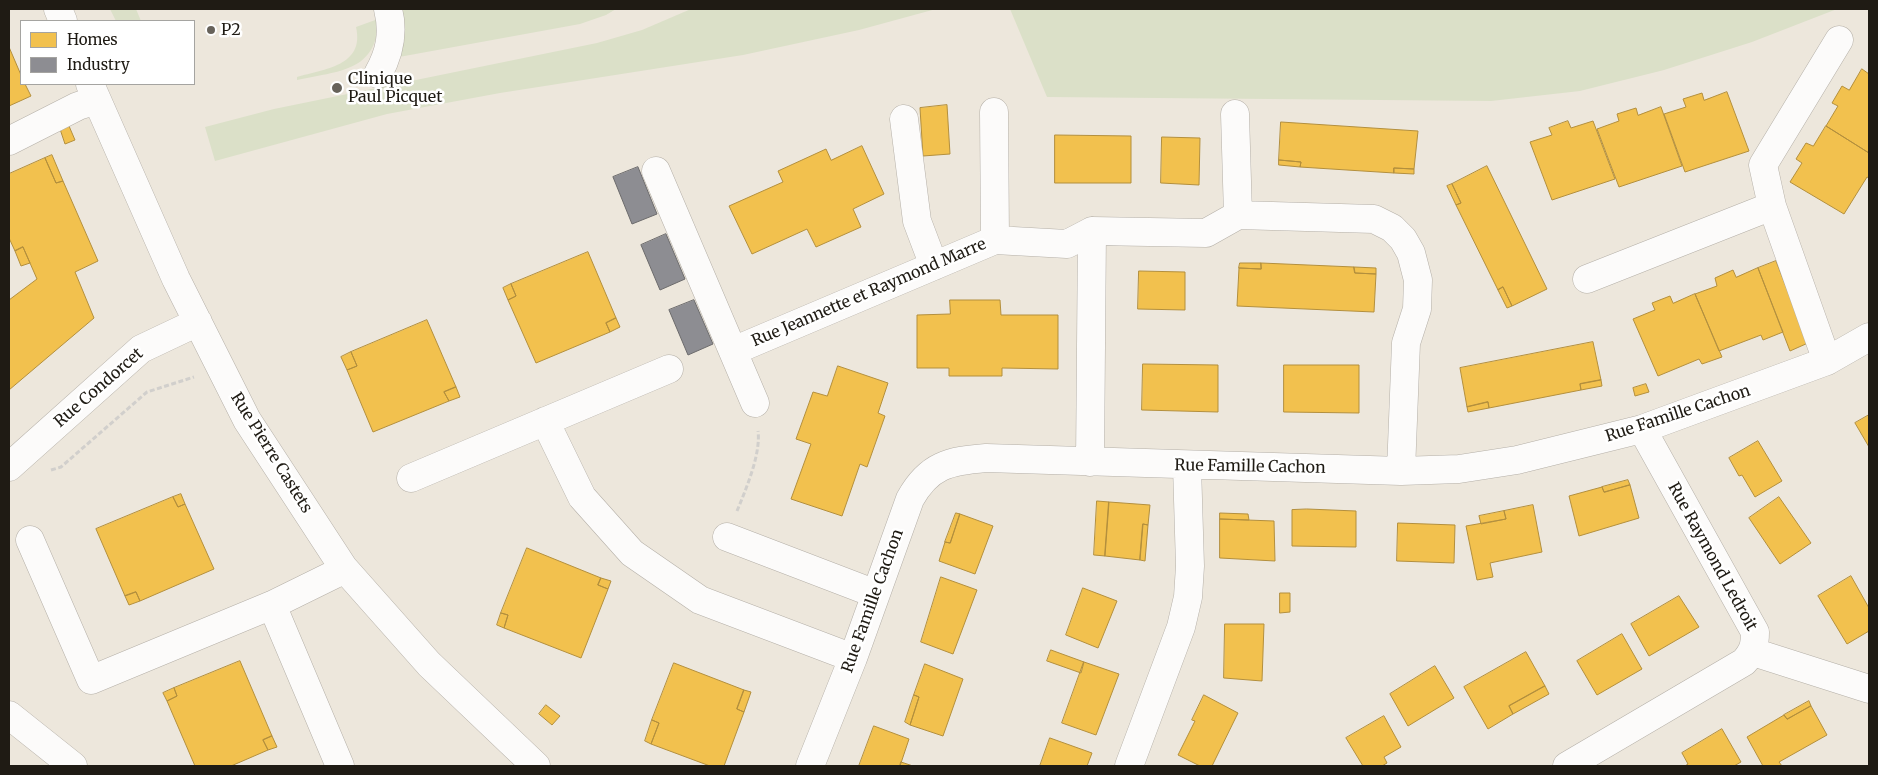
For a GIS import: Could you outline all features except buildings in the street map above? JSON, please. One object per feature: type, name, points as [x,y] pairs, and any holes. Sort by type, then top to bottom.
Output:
[{"type":"street","points":[[378,74],[387,58],[391,38],[388,9]]},
{"type":"street","points":[[1827,362],[1772,206],[1763,165],[1839,40]]},
{"type":"street","points":[[9,141],[78,106],[94,92]]},
{"type":"street","name":"Rue Pierre Castets","points":[[94,92],[176,279],[247,420],[343,567],[429,664],[536,766]]},
{"type":"street","points":[[994,112],[995,240]]},
{"type":"street","points":[[1235,114],[1238,215],[1374,219],[1392,228],[1403,239],[1411,253],[1418,280],[1417,309],[1406,343],[1401,471]]},
{"type":"street","points":[[904,119],[917,221],[934,266]]},
{"type":"street","points":[[656,171],[755,403]]},
{"type":"street","points":[[1587,279],[1772,206]]},
{"type":"street","name":"Rue Jeannette et Raymond Marre","points":[[733,351],[995,240],[1066,244],[1092,231],[1206,233],[1238,215]]},
{"type":"street","points":[[1090,462],[1092,231]]},
{"type":"street","name":"Rue Condorcet","points":[[12,456],[141,348],[198,322]]},
{"type":"street","name":"Rue Famille Cachon","points":[[810,766],[853,658],[910,499],[929,474],[944,464],[960,460],[986,458],[1187,466],[1401,471],[1459,468],[1517,460],[1642,429],[1827,362],[1869,337]]},
{"type":"street","points":[[411,478],[669,369]]},
{"type":"street","points":[[545,422],[582,497],[632,553],[700,600],[853,658]]},
{"type":"street","name":"Rue Raymond Ledroit","points":[[1567,766],[1744,662],[1753,652],[1756,632],[1642,429]]},
{"type":"street","points":[[1129,766],[1181,627],[1188,597],[1190,566],[1187,466]]},
{"type":"street","points":[[727,537],[876,594]]},
{"type":"street","points":[[30,540],[91,680],[272,605],[333,575],[343,567]]},
{"type":"street","points":[[272,605],[340,766]]},
{"type":"street","points":[[1753,652],[1869,689]]},
{"type":"street","points":[[9,715],[73,766]]},
{"type":"path","points":[[47,472],[61,467],[147,392],[221,368]]},
{"type":"path","points":[[727,537],[748,485],[759,439],[755,403]]},
{"type":"green space","points":[[110,9],[136,9],[141,20],[116,20]]},
{"type":"green space","points":[[402,9],[616,9],[606,15],[580,24],[399,57],[403,47]]},
{"type":"green space","points":[[691,9],[936,9],[859,30],[743,55],[500,93],[387,114],[215,161],[205,127],[274,109],[597,43],[642,30]]},
{"type":"green space","points":[[1010,9],[1837,9],[1752,42],[1664,70],[1580,91],[1491,101],[1047,97]]},
{"type":"green space","points":[[378,19],[376,36],[371,50],[363,59],[341,71],[297,80],[297,77],[330,68],[348,58],[354,50],[357,40],[356,27]]},
{"type":"place","name":"P2","points":[[211,30]]},
{"type":"place","name":"Clinique Paul Picquet","points":[[337,88]]}]
